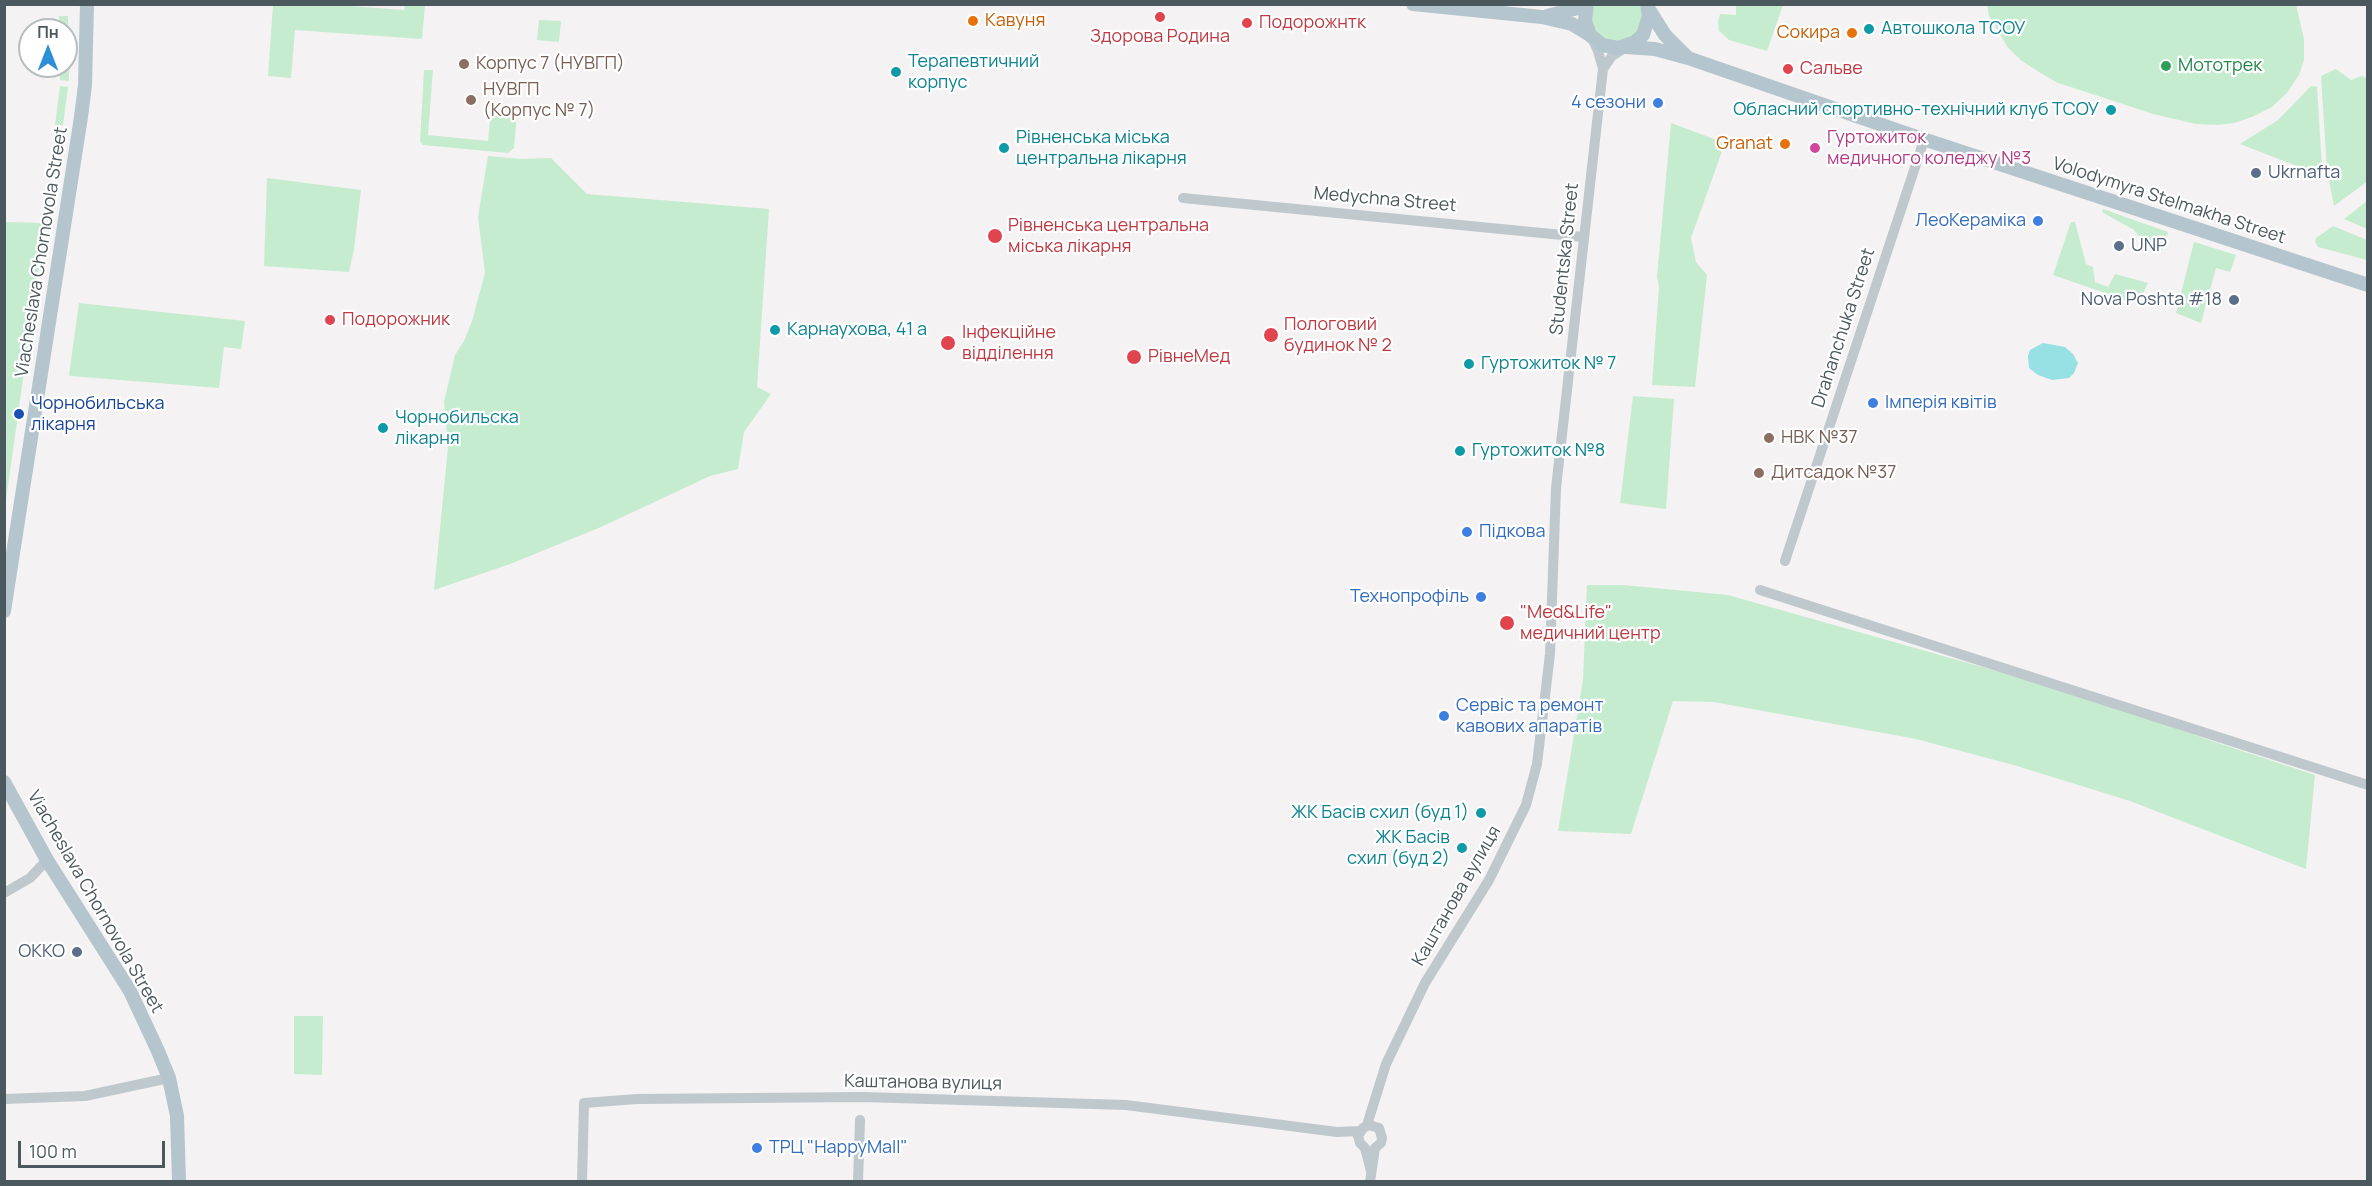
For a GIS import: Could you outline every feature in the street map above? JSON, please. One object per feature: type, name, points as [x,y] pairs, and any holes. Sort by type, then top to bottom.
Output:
[{"type":"main road","name":"Viacheslava Chornovola Street","points":[[4,611],[81,117],[85,85],[87,4]]},
{"type":"main road","points":[[1413,4],[1542,17],[1586,5],[1585,21],[1590,35]]},
{"type":"main road","points":[[1626,47],[1643,35],[1649,16],[1647,5]]},
{"type":"main road","name":"Volodymyra Stelmakha Street","points":[[1647,5],[1665,35],[1688,58]]},
{"type":"main road","name":"Volodymyra Stelmakha Street","points":[[1542,17],[1572,24],[1602,45],[1655,49],[1688,58],[1924,140],[2367,285]]},
{"type":"main road","name":"Viacheslava Chornovola Street","points":[[4,782],[47,860],[130,991],[169,1078],[177,1116],[179,1182]]},
{"type":"street","points":[[1590,35],[1603,69]]},
{"type":"street","points":[[1603,69],[1612,56],[1626,47]]},
{"type":"street","name":"Studentska Street","points":[[1556,488],[1603,69]]},
{"type":"street","name":"Drahanchuka Street","points":[[1785,561],[1924,140]]},
{"type":"street","name":"Medychna Street","points":[[1183,198],[1583,237]]},
{"type":"street","name":"Каштанова вулиця","points":[[582,1182],[584,1103],[637,1099],[863,1097],[1126,1104],[1367,1137],[1386,1064],[1425,983],[1489,880],[1526,805],[1537,764],[1550,654],[1556,488]]},
{"type":"street","points":[[1760,590],[2367,785]]},
{"type":"street","points":[[4,893],[30,878],[47,860]]},
{"type":"street","points":[[4,1099],[85,1095],[169,1078]]},
{"type":"street","points":[[858,1182],[860,1120]]},
{"type":"street","points":[[1367,1137],[1370,1176]]},
{"type":"green space","points":[[273,5],[336,5],[404,10],[405,5],[425,5],[422,39],[295,30],[291,78],[268,76]]},
{"type":"green space","points":[[1594,5],[1640,5],[1643,15],[1638,32],[1624,42],[1606,40],[1594,29],[1591,21]]},
{"type":"green space","points":[[1736,5],[1783,5],[1767,51],[1729,40],[1719,31],[1720,14],[1736,15]]},
{"type":"green space","name":"Мототрек","points":[[1987,5],[2296,5],[2304,39],[2304,60],[2299,75],[2287,93],[2272,107],[2234,123],[2196,124],[2153,114],[2058,83],[2022,61],[2008,48],[1989,16]]},
{"type":"green space","points":[[539,20],[561,21],[559,42],[537,40]]},
{"type":"green space","points":[[2336,69],[2351,80],[2361,76],[2367,78],[2368,181],[2334,206],[2327,170],[2321,76]]},
{"type":"green space","points":[[424,70],[433,70],[428,135],[488,141],[491,110],[517,113],[514,148],[508,153],[423,145],[420,141]]},
{"type":"green space","points":[[60,86],[68,87],[63,125],[55,125]]},
{"type":"green space","points":[[2311,86],[2317,87],[2322,168],[2315,173],[2240,144],[2278,120]]},
{"type":"green space","points":[[1671,123],[1725,143],[1691,238],[1696,262],[1707,275],[1695,387],[1652,385],[1659,286],[1657,277]]},
{"type":"green space","points":[[488,156],[521,159],[551,158],[587,194],[769,209],[757,387],[771,394],[744,432],[738,469],[710,476],[601,527],[510,564],[434,590],[448,447],[444,402],[455,355],[472,321],[485,273],[478,217]]},
{"type":"green space","points":[[267,178],[361,190],[349,272],[264,266]]},
{"type":"green space","points":[[2367,201],[2367,229],[2344,219]]},
{"type":"green space","points":[[2103,209],[2168,232],[2162,250],[2145,244],[2134,230],[2102,212]]},
{"type":"green space","points":[[4,222],[45,223],[5,507]]},
{"type":"green space","points":[[2071,222],[2075,222],[2086,264],[2093,267],[2095,282],[2108,287],[2115,274],[2148,283],[2143,293],[2131,302],[2053,275]]},
{"type":"green space","points":[[2333,226],[2367,240],[2367,260],[2318,247],[2315,242],[2316,238]]},
{"type":"green space","points":[[2194,242],[2236,255],[2230,272],[2216,268],[2201,323],[2176,313]]},
{"type":"green space","points":[[79,303],[245,321],[241,349],[224,347],[219,388],[71,376],[69,375]]},
{"type":"green space","points":[[1633,396],[1674,399],[1666,509],[1620,503]]},
{"type":"green space","points":[[1587,585],[1623,585],[1728,595],[2095,699],[2315,775],[2306,869],[2130,801],[2017,766],[1916,739],[1714,702],[1673,701],[1631,834],[1558,831],[1583,680]]},
{"type":"green space","points":[[294,1016],[323,1016],[322,1075],[294,1074]]},
{"type":"water","points":[[2043,343],[2065,347],[2073,354],[2078,363],[2069,378],[2052,380],[2038,375],[2029,368],[2030,350]]},
{"type":"place","name":"Здорова Родина","points":[[1160,17]]},
{"type":"place","name":"Кавуня","points":[[973,21]]},
{"type":"place","name":"Подорожнтк","points":[[1247,23]]},
{"type":"place","name":"Автошкола ТСОУ","points":[[1869,29]]},
{"type":"place","name":"Сокира","points":[[1852,33]]},
{"type":"place","name":"Корпус 7 (НУВГП)","points":[[464,64]]},
{"type":"place","name":"Мототрек","points":[[2166,66]]},
{"type":"place","name":"Сальве","points":[[1788,69]]},
{"type":"place","name":"Терапевтичний корпус","points":[[896,72]]},
{"type":"place","name":"НУВГП (Корпус № 7)","points":[[471,100]]},
{"type":"place","name":"4 сезони","points":[[1658,103]]},
{"type":"place","name":"Обласний спортивно-технічний клуб ТСОУ","points":[[2111,110]]},
{"type":"place","name":"Granat","points":[[1785,144]]},
{"type":"place","name":"Рівненська міська центральна лікарня","points":[[1004,148]]},
{"type":"place","name":"Гуртожиток медичного коледжу №3","points":[[1815,148]]},
{"type":"place","name":"Ukrnafta","points":[[2256,173]]},
{"type":"place","name":"ЛеоКерамiка","points":[[2038,221]]},
{"type":"place","name":"Рівненська центральна міська лікарня","points":[[995,236]]},
{"type":"place","name":"UNP","points":[[2119,246]]},
{"type":"place","name":"Nova Poshta #18","points":[[2234,300]]},
{"type":"place","name":"Подорожник","points":[[330,320]]},
{"type":"place","name":"Карнаухова, 41 а","points":[[775,330]]},
{"type":"place","name":"Пологовий будинок № 2","points":[[1271,335]]},
{"type":"place","name":"Інфекційне відділення","points":[[948,343]]},
{"type":"place","name":"РівнеМед","points":[[1134,357]]},
{"type":"place","name":"Гуртожиток № 7","points":[[1469,364]]},
{"type":"place","name":"Імперія квітів","points":[[1873,403]]},
{"type":"place","name":"Чорнобильська лікарня","points":[[19,414]]},
{"type":"place","name":"Чорнобильска лікарня","points":[[383,428]]},
{"type":"place","name":"НВК №37","points":[[1769,438]]},
{"type":"place","name":"Гуртожиток №8","points":[[1460,451]]},
{"type":"place","name":"Дитсадок №37","points":[[1759,473]]},
{"type":"place","name":"Підкова","points":[[1467,532]]},
{"type":"place","name":"Технопрофіль","points":[[1481,597]]},
{"type":"place","name":"\"Med&Life\" медичний центр","points":[[1507,623]]},
{"type":"place","name":"Сервіс та ремонт кавових апаратів","points":[[1444,716]]},
{"type":"place","name":"ЖК Басів схил (буд 1)","points":[[1481,813]]},
{"type":"place","name":"ЖК Басів схил (буд 2)","points":[[1462,848]]},
{"type":"place","name":"OKKO","points":[[77,952]]},
{"type":"place","name":"ТРЦ \"HappyMall\"","points":[[757,1148]]}]
